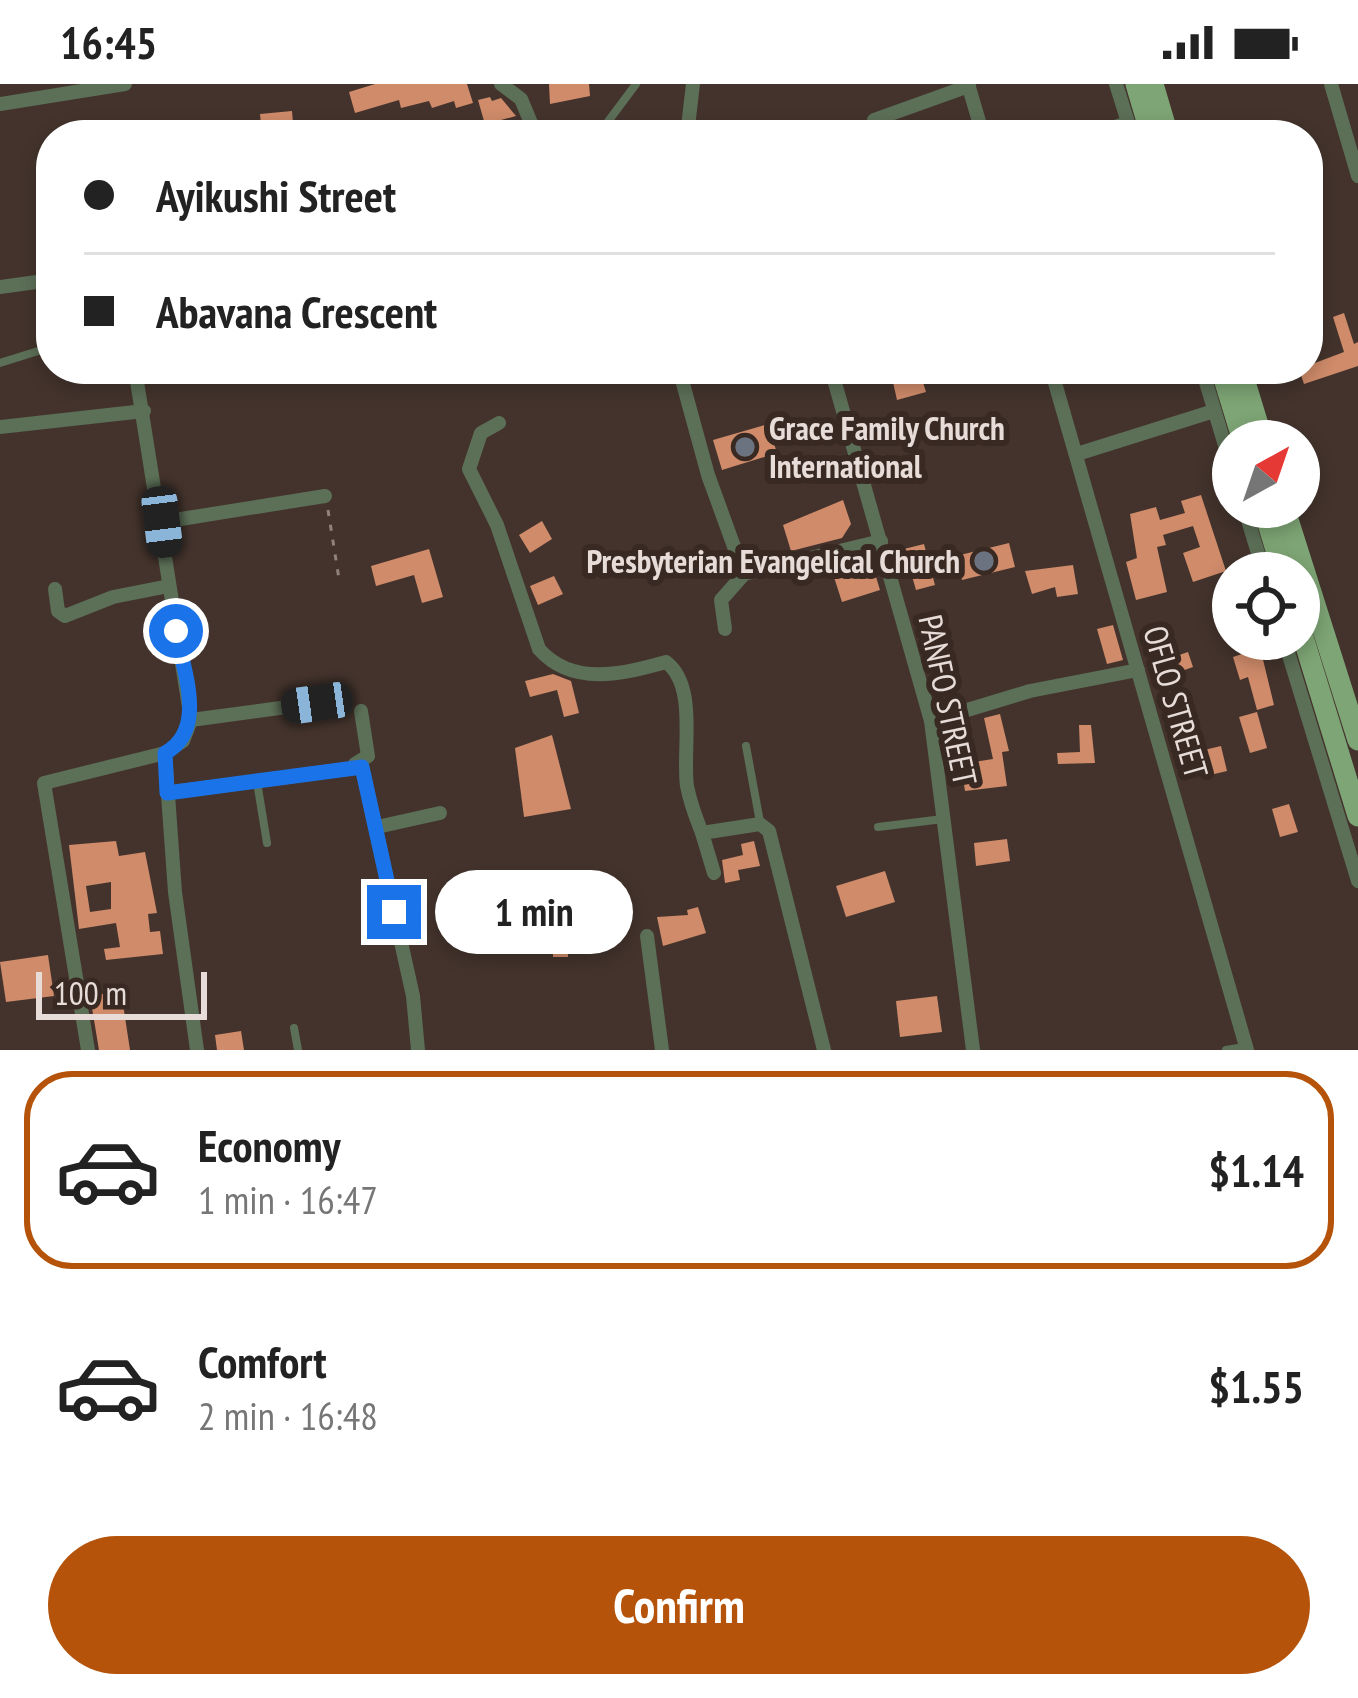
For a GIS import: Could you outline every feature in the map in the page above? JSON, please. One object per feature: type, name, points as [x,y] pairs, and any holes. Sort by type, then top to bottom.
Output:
[{"type":"main road","points":[[1136,84],[1147,120]]},
{"type":"main road","points":[[1153,84],[1164,120]]},
{"type":"main road","points":[[1226,384],[1237,420]]},
{"type":"main road","points":[[1246,384],[1257,420]]},
{"type":"main road","points":[[1291,528],[1358,740]]},
{"type":"main road","points":[[1310,660],[1358,816]]},
{"type":"street","points":[[0,104],[125,84]]},
{"type":"street","points":[[501,84],[520,99],[529,120]]},
{"type":"street","points":[[689,120],[693,84]]},
{"type":"street","points":[[1116,84],[1128,120]]},
{"type":"street","points":[[1331,84],[1358,176]]},
{"type":"street","points":[[874,120],[969,85],[979,120]]},
{"type":"street","points":[[0,287],[36,282]]},
{"type":"street","points":[[88,1050],[44,783],[165,753],[183,741],[191,720],[138,384]]},
{"type":"street","points":[[684,384],[708,475],[745,574]]},
{"type":"street","name":"PANFO STREET","points":[[835,384],[931,721],[973,1050]]},
{"type":"street","name":"OFLO STREET","points":[[1056,384],[1246,1048]]},
{"type":"street","points":[[1206,384],[1217,420]]},
{"type":"street","points":[[0,427],[143,411]]},
{"type":"street","points":[[1077,454],[1214,411]]},
{"type":"street","points":[[499,423],[481,434],[469,469],[496,525],[538,649],[551,663],[592,676],[666,662],[674,668],[682,689],[688,792],[714,872]]},
{"type":"street","points":[[162,522],[326,496]]},
{"type":"street","points":[[725,629],[721,600],[745,574],[881,541]]},
{"type":"street","points":[[55,589],[58,611],[65,616],[113,597],[169,586]]},
{"type":"street","points":[[1290,660],[1358,880]]},
{"type":"street","points":[[931,721],[1030,691],[1138,670]]},
{"type":"street","points":[[191,720],[317,703]]},
{"type":"street","points":[[167,793],[355,764],[368,756],[362,711]]},
{"type":"street","points":[[165,753],[197,1050]]},
{"type":"street","points":[[355,764],[365,778],[376,827],[413,996],[418,1050]]},
{"type":"street","points":[[376,827],[440,813]]},
{"type":"street","points":[[702,833],[760,824],[769,830],[824,1050]]},
{"type":"street","points":[[647,936],[662,1050]]},
{"type":"lane","points":[[607,120],[626,89],[636,84]]},
{"type":"lane","points":[[0,363],[36,352]]},
{"type":"lane","points":[[746,746],[760,824]]},
{"type":"lane","points":[[256,782],[267,844]]},
{"type":"lane","points":[[878,827],[944,819]]},
{"type":"lane","points":[[294,1028],[298,1050]]},
{"type":"lane","points":[[1226,1050],[1246,1048]]},
{"type":"path","points":[[326,496],[339,579]]},
{"type":"building","points":[[375,84],[467,84],[473,103],[456,108],[454,101],[432,108],[429,101],[401,108],[399,100],[355,113],[349,92]]},
{"type":"building","points":[[549,84],[589,84],[590,96],[550,104]]},
{"type":"building","points":[[501,98],[516,116],[484,120],[478,100]]},
{"type":"building","points":[[292,111],[293,120],[261,120],[260,114]]},
{"type":"building","points":[[1344,313],[1354,344],[1358,342],[1358,366],[1323,378],[1323,360],[1344,352],[1333,317]]},
{"type":"building","points":[[893,384],[924,384],[926,392],[897,400]]},
{"type":"building","points":[[768,424],[777,453],[722,470],[713,440]]},
{"type":"building","points":[[1201,495],[1220,552],[1212,552],[1212,576],[1193,582],[1183,553],[1200,547],[1193,526],[1163,535],[1166,545],[1157,547],[1167,592],[1136,600],[1126,562],[1137,558],[1130,514],[1156,507],[1160,520],[1185,513],[1181,501]]},
{"type":"building","points":[[843,500],[851,524],[842,538],[791,551],[783,525]]},
{"type":"building","points":[[542,521],[552,539],[530,553],[519,535]]},
{"type":"building","points":[[1009,543],[1015,567],[962,580],[956,556]]},
{"type":"building","points":[[924,544],[935,585],[916,590],[904,549]]},
{"type":"building","points":[[429,549],[443,597],[422,603],[414,575],[376,586],[371,566]]},
{"type":"building","points":[[1073,565],[1078,594],[1057,597],[1055,587],[1032,594],[1025,571]]},
{"type":"building","points":[[873,567],[880,590],[842,602],[833,574]]},
{"type":"building","points":[[554,576],[563,594],[538,605],[530,586]]},
{"type":"building","points":[[1113,625],[1123,660],[1107,664],[1097,629]]},
{"type":"building","points":[[1188,652],[1193,667],[1159,679],[1153,664]]},
{"type":"building","points":[[1234,660],[1263,660],[1274,705],[1257,710],[1248,677],[1240,680]]},
{"type":"building","points":[[553,674],[571,681],[579,713],[564,717],[557,690],[530,697],[525,681]]},
{"type":"building","points":[[1257,712],[1267,748],[1250,753],[1239,717]]},
{"type":"building","points":[[1000,714],[1009,751],[1002,752],[1007,786],[965,791],[961,764],[993,759],[984,718]]},
{"type":"building","points":[[1079,725],[1091,725],[1095,763],[1058,764],[1057,753],[1080,752]]},
{"type":"building","points":[[552,735],[571,809],[524,817],[515,748]]},
{"type":"building","points":[[1221,746],[1227,771],[1210,775],[1204,750]]},
{"type":"building","points":[[1289,804],[1298,832],[1280,837],[1272,809]]},
{"type":"building","points":[[1007,839],[1010,861],[976,866],[974,843]]},
{"type":"building","points":[[116,841],[119,856],[145,852],[157,913],[148,914],[150,932],[160,931],[163,954],[106,960],[104,949],[120,947],[116,923],[79,929],[69,845]],"holes":[[[111,882],[111,909],[90,912],[86,886]]]},
{"type":"building","points":[[754,841],[760,866],[738,870],[740,880],[725,883],[722,860],[743,855],[741,844]]},
{"type":"building","points":[[885,871],[895,902],[846,917],[836,886]]},
{"type":"building","points":[[698,907],[706,933],[663,946],[657,917],[688,915],[687,910]]},
{"type":"building","points":[[552,910],[568,910],[568,957],[553,957]]},
{"type":"building","points":[[48,955],[54,996],[6,1002],[0,962]]},
{"type":"building","points":[[121,991],[130,1050],[99,1050],[90,996]]},
{"type":"building","points":[[937,996],[942,1032],[900,1037],[896,1001]]},
{"type":"building","points":[[241,1031],[244,1050],[217,1050],[215,1035]]},
{"type":"place","name":"Grace Family Church International","points":[[745,447]]},
{"type":"place","name":"Presbyterian Evangelical Church","points":[[984,561]]},
{"type":"route","points":[[176,631],[191,720],[183,741],[165,753],[167,793],[355,764],[362,767],[394,912]]}]
